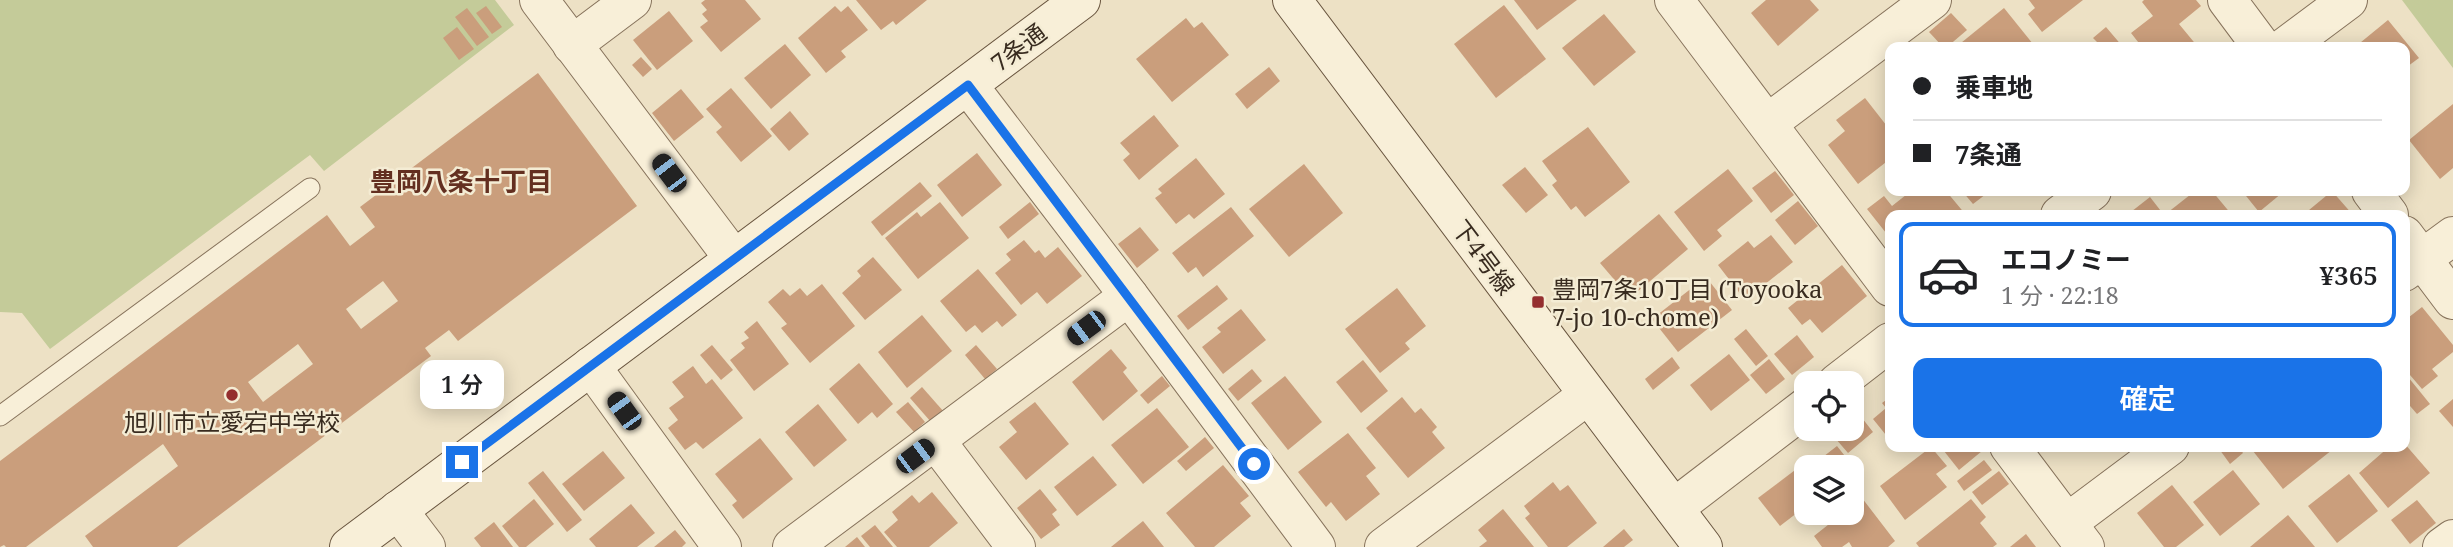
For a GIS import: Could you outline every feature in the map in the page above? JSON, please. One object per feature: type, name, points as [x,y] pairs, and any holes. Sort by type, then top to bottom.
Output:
[{"type":"street","points":[[539,0],[734,259]]},
{"type":"street","points":[[572,45],[632,0]]},
{"type":"street","name":"7条通","points":[[349,547],[1081,0]]},
{"type":"street","name":"下4号線","points":[[1292,0],[1703,547]]},
{"type":"street","points":[[1674,0],[1885,280]]},
{"type":"street","points":[[1768,123],[1932,0]]},
{"type":"street","points":[[2227,0],[2258,42]]},
{"type":"street","points":[[2292,42],[2348,0]]},
{"type":"street","points":[[968,85],[1316,547]]},
{"type":"street","points":[[2067,210],[2085,196]]},
{"type":"street","points":[[2453,236],[2411,256],[2453,300]]},
{"type":"street","points":[[792,547],[1129,296]]},
{"type":"street","points":[[1852,371],[1885,346]]},
{"type":"street","points":[[591,366],[722,547]]},
{"type":"street","points":[[1384,547],[1588,396]]},
{"type":"street","points":[[1674,508],[1794,416]]},
{"type":"street","points":[[936,440],[1016,547]]},
{"type":"street","points":[[2014,452],[2076,535],[2164,452]]},
{"type":"street","points":[[398,510],[426,547]]},
{"type":"street","points":[[2442,547],[2453,538]]},
{"type":"lane","points":[[0,416],[310,188]]},
{"type":"green space","points":[[0,0],[495,0],[514,25],[324,171],[310,155],[50,349],[22,313],[0,312]]},
{"type":"green space","points":[[2402,0],[2453,0],[2453,68]]},
{"type":"building","points":[[705,0],[745,0],[761,19],[721,52],[700,27],[708,21],[702,14],[707,10],[701,3]]},
{"type":"building","points":[[856,0],[927,0],[896,25],[893,21],[881,30]]},
{"type":"building","points":[[1514,0],[1577,0],[1537,30]]},
{"type":"building","points":[[1766,0],[1810,0],[1819,10],[1778,46],[1751,13]]},
{"type":"building","points":[[2029,0],[2083,0],[2042,32],[2028,14],[2035,8]]},
{"type":"building","points":[[2196,0],[2201,6],[2179,24],[2194,42],[2138,42],[2131,33],[2153,16],[2142,2]]},
{"type":"building","points":[[1504,5],[1546,59],[1496,98],[1454,44]]},
{"type":"building","points":[[486,6],[502,27],[492,34],[476,13]]},
{"type":"building","points":[[835,6],[841,12],[848,6],[868,30],[841,51],[846,57],[826,73],[798,38]]},
{"type":"building","points":[[467,8],[489,37],[477,46],[455,17]]},
{"type":"building","points":[[2004,8],[2031,42],[1962,42]]},
{"type":"building","points":[[669,11],[693,41],[657,70],[633,40]]},
{"type":"building","points":[[1951,13],[1967,30],[1953,42],[1938,42],[1929,32]]},
{"type":"building","points":[[1604,14],[1636,52],[1594,86],[1562,48]]},
{"type":"building","points":[[1186,18],[1194,28],[1202,22],[1229,55],[1172,102],[1136,59]]},
{"type":"building","points":[[2388,20],[2406,42],[2361,42]]},
{"type":"building","points":[[457,27],[474,49],[459,60],[443,38]]},
{"type":"building","points":[[2106,27],[2119,42],[2097,42],[2093,38]]},
{"type":"building","points":[[785,44],[811,75],[771,109],[744,78]]},
{"type":"building","points":[[2410,47],[2419,58],[2410,65]]},
{"type":"building","points":[[641,57],[652,69],[643,77],[632,65]]},
{"type":"building","points":[[1269,67],[1280,81],[1247,109],[1235,94]]},
{"type":"building","points":[[538,73],[637,206],[458,341],[449,330],[425,348],[431,356],[177,547],[93,547],[85,536],[178,466],[163,444],[26,547],[0,547],[0,461],[327,215],[350,246],[375,227],[360,207]],"holes":[[[383,281],[398,301],[361,329],[346,309]],[[298,344],[313,364],[263,402],[248,382]]]},
{"type":"building","points":[[731,88],[772,136],[741,162],[716,132],[722,127],[706,109]]},
{"type":"building","points":[[681,89],[704,117],[674,141],[652,113]]},
{"type":"building","points":[[1865,98],[1885,124],[1885,163],[1858,184],[1828,145],[1845,131],[1836,120]]},
{"type":"building","points":[[2453,104],[2453,168],[2440,179],[2410,139]]},
{"type":"building","points":[[790,111],[809,134],[789,151],[770,129]]},
{"type":"building","points":[[1154,115],[1179,146],[1139,180],[1123,160],[1130,154],[1120,143]]},
{"type":"building","points":[[1588,127],[1630,182],[1585,217],[1576,206],[1571,210],[1552,185],[1557,181],[1542,161]]},
{"type":"building","points":[[977,153],[1002,185],[962,217],[937,185]]},
{"type":"building","points":[[1196,158],[1225,194],[1194,219],[1189,214],[1176,224],[1155,198],[1162,193],[1158,189]]},
{"type":"building","points":[[1304,164],[1343,213],[1289,257],[1249,209]]},
{"type":"building","points":[[1525,167],[1548,195],[1526,213],[1502,185]]},
{"type":"building","points":[[1728,169],[1753,201],[1717,230],[1722,236],[1704,251],[1674,212]]},
{"type":"building","points":[[1775,171],[1794,195],[1771,213],[1752,188]]},
{"type":"building","points":[[920,182],[932,196],[882,236],[871,222]]},
{"type":"building","points":[[1884,196],[1892,206],[1905,196],[1950,196],[1962,210],[1885,210],[1885,232],[1867,209]]},
{"type":"building","points":[[1966,196],[1983,196],[1973,204]]},
{"type":"building","points":[[2189,196],[2216,196],[2228,210],[2171,210]]},
{"type":"building","points":[[2246,196],[2278,196],[2261,210],[2257,210]]},
{"type":"building","points":[[2326,196],[2336,196],[2349,210],[2309,210]]},
{"type":"building","points":[[2150,197],[2160,210],[2133,210]]},
{"type":"building","points":[[1798,201],[1818,226],[1795,245],[1775,220]]},
{"type":"building","points":[[940,202],[969,238],[918,279],[885,238],[917,212],[921,217]]},
{"type":"building","points":[[1030,202],[1039,214],[1008,239],[999,227]]},
{"type":"building","points":[[1231,207],[1254,236],[1203,277],[1196,267],[1188,273],[1172,253]]},
{"type":"building","points":[[1659,214],[1688,249],[1630,298],[1600,263]]},
{"type":"building","points":[[1140,227],[1159,250],[1137,268],[1118,244]]},
{"type":"building","points":[[1771,235],[1793,262],[1745,300],[1718,265],[1748,241],[1754,248]]},
{"type":"building","points":[[1024,240],[1035,253],[1039,250],[1045,258],[1058,247],[1082,276],[1047,304],[1037,292],[1021,305],[995,273],[1011,260],[1006,254]]},
{"type":"building","points":[[873,257],[902,290],[865,320],[842,293],[861,276],[857,271]]},
{"type":"building","points":[[1842,265],[1867,296],[1822,333],[1810,319],[1802,325],[1788,308]]},
{"type":"building","points":[[978,269],[1017,315],[1002,327],[997,321],[982,333],[975,325],[966,332],[940,301]]},
{"type":"building","points":[[1706,277],[1732,310],[1678,352],[1652,319]]},
{"type":"building","points":[[822,284],[855,326],[810,363],[781,328],[787,324],[768,302],[783,289],[790,296],[800,288],[807,296]]},
{"type":"building","points":[[1217,285],[1228,299],[1188,330],[1177,316]]},
{"type":"building","points":[[1397,288],[1426,326],[1405,343],[1410,349],[1380,373],[1345,329]]},
{"type":"building","points":[[2422,307],[2453,345],[2453,352],[2432,369],[2438,376],[2422,389],[2410,375],[2410,316]]},
{"type":"building","points":[[1241,309],[1266,340],[1223,374],[1202,347],[1221,332],[1217,328]]},
{"type":"building","points":[[922,315],[952,351],[907,388],[878,352]]},
{"type":"building","points":[[757,321],[789,364],[754,391],[730,360],[745,348],[741,343],[749,338],[744,332]]},
{"type":"building","points":[[1746,329],[1768,356],[1756,366],[1734,339]]},
{"type":"building","points":[[1797,335],[1814,357],[1792,375],[1774,354]]},
{"type":"building","points":[[712,345],[733,370],[721,380],[700,355]]},
{"type":"building","points":[[976,345],[997,369],[985,379],[965,355]]},
{"type":"building","points":[[1111,349],[1127,368],[1123,372],[1138,391],[1103,421],[1072,382]]},
{"type":"building","points":[[1729,354],[1750,380],[1711,411],[1690,385]]},
{"type":"building","points":[[1672,357],[1680,368],[1653,390],[1645,379]]},
{"type":"building","points":[[1769,359],[1785,379],[1766,394],[1750,375]]},
{"type":"building","points":[[1363,360],[1388,391],[1361,413],[1336,382]]},
{"type":"building","points":[[859,363],[893,404],[877,418],[872,412],[858,424],[829,389]]},
{"type":"building","points":[[693,366],[706,384],[712,379],[743,418],[703,449],[696,442],[685,450],[668,428],[678,420],[669,408],[684,397],[672,382]]},
{"type":"building","points":[[1252,369],[1262,381],[1238,401],[1228,389]]},
{"type":"building","points":[[1162,376],[1170,386],[1148,404],[1140,395]]},
{"type":"building","points":[[1285,376],[1322,422],[1288,450],[1251,403]]},
{"type":"building","points":[[2410,379],[2430,404],[2417,414],[2410,406]]},
{"type":"building","points":[[922,387],[944,412],[931,422],[910,398]]},
{"type":"building","points":[[1402,397],[1415,413],[1421,408],[1437,427],[1432,432],[1445,448],[1408,478],[1366,428]]},
{"type":"building","points":[[2453,399],[2453,427],[2439,411]]},
{"type":"building","points":[[908,402],[925,422],[914,432],[896,412]]},
{"type":"building","points":[[1035,402],[1069,444],[1026,480],[999,447],[1017,432],[1009,422]]},
{"type":"building","points":[[818,404],[847,440],[814,467],[785,432]]},
{"type":"building","points":[[1157,408],[1189,447],[1143,484],[1111,445]]},
{"type":"building","points":[[1885,409],[1885,434],[1873,419]]},
{"type":"building","points":[[1864,420],[1873,432],[1864,440]]},
{"type":"building","points":[[1348,433],[1376,468],[1366,476],[1380,494],[1346,521],[1331,502],[1326,507],[1298,472]]},
{"type":"building","points":[[1205,437],[1214,448],[1186,471],[1177,461]]},
{"type":"building","points":[[760,438],[793,479],[743,519],[732,505],[737,501],[715,474]]},
{"type":"building","points":[[1838,441],[1862,441],[1848,453]]},
{"type":"building","points":[[1837,446],[1844,455],[1825,455]]},
{"type":"building","points":[[2410,450],[2430,473],[2388,508],[2359,473],[2383,452]]},
{"type":"building","points":[[603,451],[625,478],[584,511],[562,484]]},
{"type":"building","points":[[1924,452],[1935,452],[1947,466],[1936,474],[1947,487],[1905,520],[1880,486]]},
{"type":"building","points":[[1945,452],[1981,452],[1959,470]]},
{"type":"building","points":[[2221,452],[2242,452],[2243,453],[2230,464]]},
{"type":"building","points":[[2254,452],[2329,452],[2283,489]]},
{"type":"building","points":[[1093,456],[1117,485],[1077,516],[1054,487]]},
{"type":"building","points":[[1984,460],[1992,470],[1964,491],[1957,481]]},
{"type":"building","points":[[1223,465],[1249,496],[1240,503],[1251,516],[1214,547],[1195,547],[1166,513]]},
{"type":"building","points":[[2233,470],[2260,504],[2220,536],[2193,502]]},
{"type":"building","points":[[543,471],[582,520],[567,532],[528,483]]},
{"type":"building","points":[[1794,471],[1794,515],[1780,526],[1758,498]]},
{"type":"building","points":[[1999,471],[2009,484],[1982,505],[1972,492]]},
{"type":"building","points":[[2349,474],[2378,511],[2337,543],[2308,506]]},
{"type":"building","points":[[1553,482],[1560,491],[1568,485],[1597,523],[1567,547],[1548,547],[1525,518],[1530,514],[1524,506]]},
{"type":"building","points":[[2172,485],[2204,525],[2176,547],[2164,547],[2137,513]]},
{"type":"building","points":[[1040,489],[1057,510],[1052,514],[1060,525],[1041,539],[1017,508]]},
{"type":"building","points":[[932,492],[958,523],[929,547],[897,547],[884,532],[898,520],[892,512],[912,495],[919,503]]},
{"type":"building","points":[[534,499],[554,524],[526,547],[519,547],[502,526]]},
{"type":"building","points":[[1971,499],[1986,517],[1980,523],[1997,544],[1993,547],[1919,547],[1916,543]]},
{"type":"building","points":[[2417,500],[2436,523],[2410,544],[2391,520]]},
{"type":"building","points":[[1864,501],[1895,541],[1888,547],[1852,547],[1849,542],[1842,547],[1822,547],[1814,536],[1828,525],[1864,525]]},
{"type":"building","points":[[631,504],[655,533],[637,547],[596,547],[589,539]]},
{"type":"building","points":[[1503,509],[1534,547],[1479,547],[1487,541],[1478,530]]},
{"type":"building","points":[[2288,515],[2315,547],[2250,547]]},
{"type":"building","points":[[1143,521],[1164,547],[1111,547]]},
{"type":"building","points":[[494,522],[513,547],[481,547],[474,538]]},
{"type":"building","points":[[875,525],[893,547],[870,547],[861,536]]},
{"type":"building","points":[[1624,529],[1633,540],[1624,547],[1603,547]]},
{"type":"building","points":[[675,530],[686,543],[682,547],[654,547]]},
{"type":"building","points":[[2026,534],[2036,547],[2010,547]]},
{"type":"building","points":[[857,537],[865,547],[845,547]]},
{"type":"place","name":"豊岡7条10丁目 (Toyooka 7-jo 10-chome)","points":[[1538,302]]},
{"type":"place","name":"旭川市立愛宕中学校","points":[[232,395]]},
{"type":"district","name":"豊岡八条十丁目","points":[[461,181]]},
{"type":"route","points":[[462,462],[968,85],[1254,464]]}]
